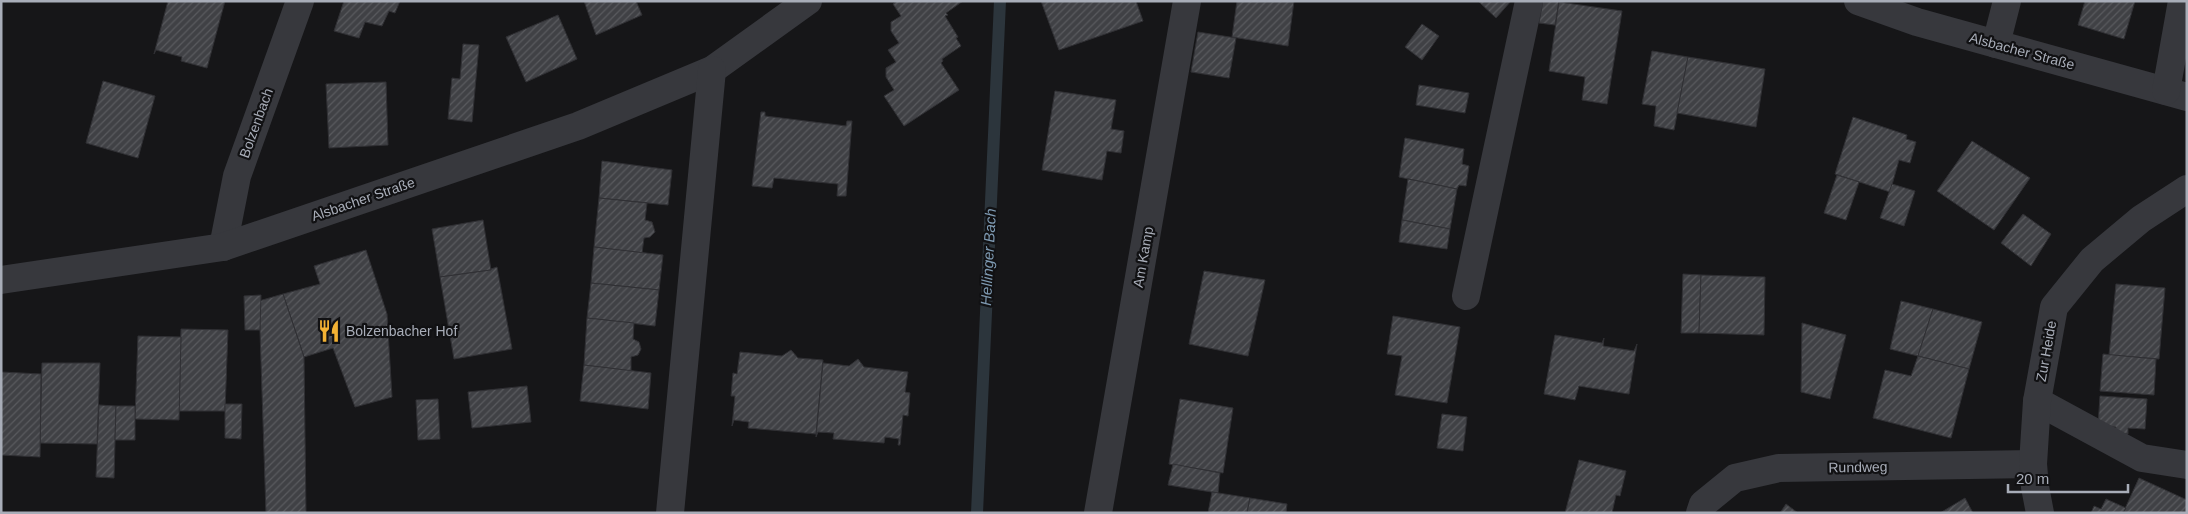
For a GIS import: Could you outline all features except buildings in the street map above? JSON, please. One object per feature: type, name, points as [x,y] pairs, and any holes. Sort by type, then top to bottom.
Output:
[{"type":"street","name":"Bolzenbach","points":[[223,247],[237,176],[300,1]]},
{"type":"street","name":"Alsbacher Straße","points":[[1,280],[223,247],[578,126],[712,70],[808,1]]},
{"type":"street","name":"Am Kamp","points":[[1098,513],[1187,1]]},
{"type":"street","points":[[1466,296],[1529,1]]},
{"type":"street","name":"Alsbacher Straße","points":[[1858,1],[1917,22],[2177,94]]},
{"type":"street","points":[[1996,44],[2007,1]]},
{"type":"street","points":[[2177,94],[2182,1]]},
{"type":"street","points":[[670,513],[712,70]]},
{"type":"street","name":"Zur Heide","points":[[2040,513],[2035,487],[2034,464],[2038,401],[2054,307],[2092,260],[2141,219],[2187,189]]},
{"type":"street","points":[[2038,401],[2142,458],[2187,465]]},
{"type":"street","name":"Rundweg","points":[[1700,513],[1703,504],[1735,478],[1779,468],[2034,464]]},
{"type":"waterway","name":"Hellinger Bach","points":[[977,513],[1000,1]]},
{"type":"place","name":"Bolzenbacher Hof","points":[[329,331]]}]
